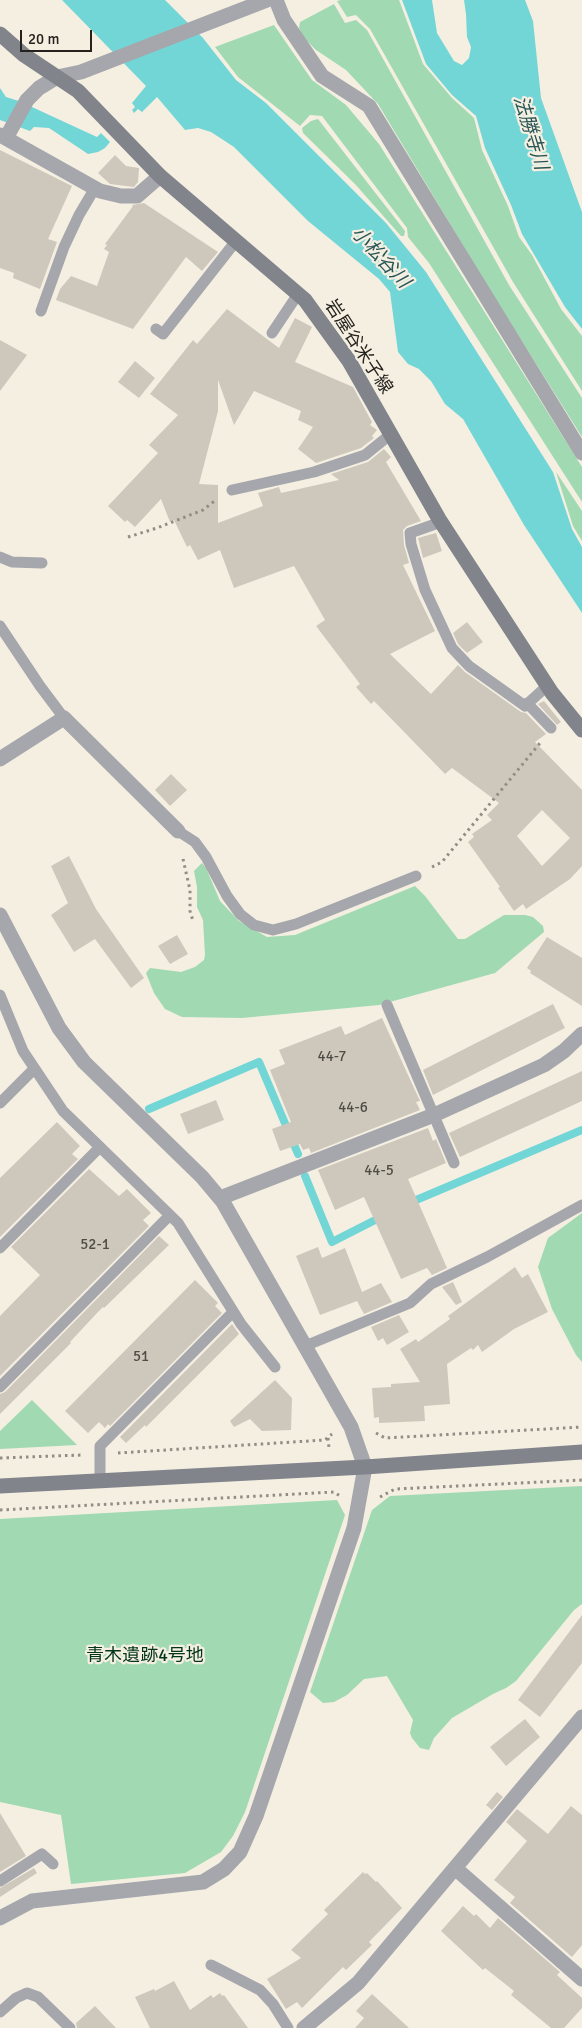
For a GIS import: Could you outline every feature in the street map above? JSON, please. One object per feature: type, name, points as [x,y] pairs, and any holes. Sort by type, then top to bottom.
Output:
[{"type":"main road","name":"岩屋谷米子線","points":[[0,34],[24,55],[78,91],[160,176],[305,300],[349,361],[441,522],[547,686],[582,730]]},
{"type":"main road","points":[[0,1486],[365,1467],[582,1452]]},
{"type":"street","points":[[160,176],[138,196],[121,196],[95,188],[6,134],[27,100],[39,88],[57,77],[81,72],[233,15],[267,0]]},
{"type":"street","points":[[276,0],[284,20],[322,76],[369,106],[582,453]]},
{"type":"street","points":[[0,759],[64,718],[178,831]]},
{"type":"street","points":[[0,915],[59,1028],[84,1062],[202,1177],[220,1198],[351,1427],[365,1467],[354,1528],[256,1816],[240,1852],[224,1868],[202,1882],[32,1901],[0,1918]]},
{"type":"street","points":[[220,1198],[434,1115],[544,1065],[564,1051],[582,1034]]},
{"type":"street","points":[[304,2028],[358,1983],[582,1717]]},
{"type":"street","points":[[455,1868],[582,1979]]},
{"type":"lane","points":[[41,311],[64,247],[79,215],[95,188]]},
{"type":"lane","points":[[156,328],[163,334],[236,240]]},
{"type":"lane","points":[[272,333],[298,294]]},
{"type":"lane","points":[[232,490],[314,472],[365,455],[391,434]]},
{"type":"lane","points":[[441,522],[410,533],[411,544],[425,590],[452,648],[469,666],[525,706],[547,686]]},
{"type":"lane","points":[[0,557],[12,562],[42,563]]},
{"type":"lane","points":[[0,626],[64,718]]},
{"type":"lane","points":[[528,703],[551,728]]},
{"type":"lane","points":[[178,831],[195,842],[240,914],[254,925],[273,930],[296,924],[416,876]]},
{"type":"lane","points":[[0,995],[23,1051],[64,1111],[178,1223],[233,1312],[275,1367]]},
{"type":"lane","points":[[387,1005],[454,1163]]},
{"type":"lane","points":[[0,1103],[34,1069]]},
{"type":"lane","points":[[0,1248],[100,1146]]},
{"type":"lane","points":[[306,1346],[410,1303],[431,1284],[487,1257],[582,1205]]},
{"type":"lane","points":[[0,1387],[170,1215]]},
{"type":"lane","points":[[100,1481],[100,1446],[233,1312]]},
{"type":"lane","points":[[0,1881],[42,1854],[53,1864]]},
{"type":"lane","points":[[211,1965],[260,1990],[274,2004],[288,2028]]},
{"type":"lane","points":[[0,2012],[16,1998],[27,1993],[38,1997],[70,2028]]},
{"type":"path","points":[[128,536],[156,528],[203,510],[232,490]]},
{"type":"path","points":[[416,876],[442,862],[551,728]]},
{"type":"path","points":[[178,831],[190,890],[190,911],[193,921]]},
{"type":"path","points":[[374,1432],[379,1436],[387,1438],[582,1428]]},
{"type":"path","points":[[0,1458],[100,1454],[325,1440],[334,1430]]},
{"type":"path","points":[[328,1438],[329,1448]]},
{"type":"path","points":[[387,1438],[387,1445]]},
{"type":"path","points":[[375,1503],[387,1492],[395,1488],[582,1480]]},
{"type":"path","points":[[0,1510],[334,1492],[344,1502]]},
{"type":"green space","points":[[399,0],[423,64],[452,98],[474,118],[482,150],[508,206],[519,237],[532,255],[561,309],[582,336],[582,391],[513,282],[370,29],[356,15],[347,17],[337,1]]},
{"type":"green space","points":[[334,4],[345,23],[356,20],[367,30],[509,285],[582,398],[582,437],[493,295],[378,104],[346,70],[316,50],[303,37],[299,28],[300,22]]},
{"type":"green space","points":[[274,25],[312,80],[346,105],[379,144],[582,467],[582,502],[429,263],[408,237],[407,228],[322,116],[310,115],[300,126],[238,77],[215,47]]},
{"type":"green space","points":[[318,119],[405,231],[404,236],[401,236],[355,184],[303,133],[302,128],[311,121]]},
{"type":"green space","points":[[556,472],[582,511],[582,541],[573,526]]},
{"type":"green space","points":[[202,863],[220,901],[239,921],[267,937],[295,935],[415,886],[458,939],[465,939],[504,915],[533,917],[543,926],[544,932],[495,973],[379,1005],[242,1018],[182,1017],[165,1009],[154,993],[146,973],[150,968],[181,972],[195,967],[204,960],[203,920],[197,907],[197,887],[194,871]]},
{"type":"green space","points":[[582,1213],[582,1362],[576,1355],[552,1309],[538,1267],[548,1238]]},
{"type":"green space","points":[[32,1400],[77,1445],[0,1449],[0,1431]]},
{"type":"green space","points":[[582,1486],[582,1604],[574,1610],[516,1681],[452,1718],[434,1738],[429,1750],[420,1748],[412,1738],[410,1733],[413,1720],[387,1676],[364,1679],[347,1695],[334,1702],[323,1703],[310,1692],[372,1510],[390,1496]]},
{"type":"green space","name":"青木遺跡4号地","points":[[337,1500],[345,1515],[245,1812],[233,1836],[221,1852],[185,1873],[71,1884],[61,1815],[0,1802],[0,1519]]},
{"type":"water","name":"小松谷川","points":[[62,0],[165,0],[203,38],[236,80],[266,103],[386,223],[426,272],[553,472],[572,529],[582,547],[582,613],[524,525],[463,419],[445,404],[431,381],[419,369],[408,364],[398,352],[390,292],[379,279],[308,221],[234,147],[211,132],[198,128],[185,130],[157,97],[142,112],[138,109],[134,113],[132,110],[135,107],[132,103],[146,86]]},
{"type":"water","name":"法勝寺川","points":[[402,0],[432,0],[437,33],[454,61],[462,65],[469,58],[471,47],[467,37],[464,0],[525,0],[533,21],[541,98],[582,212],[582,329],[565,307],[522,234],[485,148],[476,116],[452,95],[426,64]]},
{"type":"water","points":[[0,88],[6,97],[19,101],[97,137],[101,133],[110,142],[98,152],[88,154],[49,128],[34,127],[30,131],[0,120]]},
{"type":"building","points":[[0,150],[72,186],[48,239],[57,242],[40,289],[13,278],[14,273],[0,268]]},
{"type":"building","points":[[115,155],[126,166],[139,168],[138,182],[134,187],[110,184],[98,173]]},
{"type":"building","points":[[144,203],[218,252],[202,271],[186,257],[133,329],[56,300],[60,289],[71,276],[97,286],[109,252],[104,249],[107,245],[105,244],[132,205]]},
{"type":"building","points":[[227,309],[279,348],[295,318],[312,327],[295,362],[353,387],[372,422],[370,425],[377,430],[372,436],[374,438],[361,448],[316,463],[298,449],[313,427],[298,420],[301,411],[254,391],[234,425],[218,380],[218,411],[199,484],[218,485],[218,523],[263,506],[258,493],[279,487],[281,493],[339,480],[331,474],[368,462],[384,449],[391,457],[386,462],[421,521],[407,526],[403,530],[404,545],[409,563],[403,565],[435,631],[390,654],[431,694],[458,665],[521,712],[526,713],[546,734],[535,742],[582,790],[582,866],[570,879],[526,909],[523,904],[514,911],[498,888],[500,887],[468,842],[474,837],[472,834],[492,820],[487,815],[499,803],[452,768],[445,774],[374,701],[371,704],[356,687],[360,684],[316,626],[325,620],[294,566],[234,588],[220,550],[198,560],[190,545],[187,547],[174,520],[170,522],[161,499],[135,527],[127,520],[125,522],[108,506],[158,453],[149,445],[178,415],[150,394],[193,340],[197,344]],"holes":[[[542,810],[570,838],[542,866],[517,836]]]},
{"type":"building","points":[[0,340],[27,355],[0,391]]},
{"type":"building","points":[[135,361],[155,378],[139,398],[118,382]]},
{"type":"building","points":[[436,533],[442,551],[423,558],[418,538]]},
{"type":"building","points":[[467,622],[483,642],[467,653],[458,644],[453,633]]},
{"type":"building","points":[[544,701],[561,722],[557,725],[538,704]]},
{"type":"building","points":[[171,774],[187,790],[170,806],[155,790]]},
{"type":"building","points":[[69,856],[96,909],[144,978],[131,988],[95,939],[74,952],[51,915],[68,903],[51,866]]},
{"type":"building","points":[[177,935],[188,954],[170,964],[158,946]]},
{"type":"building","points":[[547,937],[582,958],[582,1006],[530,973],[531,971],[527,968]]},
{"type":"building","points":[[553,1004],[565,1028],[433,1095],[423,1070]]},
{"type":"building","points":[[382,1018],[420,1101],[416,1102],[420,1110],[311,1153],[309,1148],[303,1150],[300,1144],[280,1151],[272,1129],[291,1122],[270,1070],[285,1064],[279,1050],[341,1026],[345,1035]]},
{"type":"building","points":[[582,1071],[582,1101],[460,1157],[449,1133]]},
{"type":"building","points":[[216,1100],[224,1120],[188,1134],[180,1114]]},
{"type":"building","points":[[57,1122],[80,1146],[72,1154],[78,1159],[0,1237],[0,1178]]},
{"type":"building","points":[[428,1128],[433,1141],[436,1139],[446,1163],[408,1179],[447,1268],[432,1275],[427,1268],[401,1279],[364,1197],[335,1210],[318,1170]]},
{"type":"building","points":[[89,1169],[119,1196],[127,1189],[151,1213],[143,1220],[149,1226],[0,1376],[0,1316],[40,1275],[11,1247]]},
{"type":"building","points":[[159,1236],[169,1245],[103,1307],[71,1343],[0,1414],[0,1394],[5,1392]]},
{"type":"building","points":[[318,1247],[322,1258],[345,1248],[362,1292],[381,1283],[392,1302],[364,1314],[357,1301],[320,1315],[296,1256]]},
{"type":"building","points":[[515,1267],[522,1278],[528,1274],[548,1312],[514,1329],[482,1352],[478,1345],[473,1350],[471,1348],[447,1364],[450,1404],[424,1406],[425,1421],[379,1423],[379,1417],[374,1418],[372,1388],[391,1387],[391,1384],[420,1382],[400,1349],[416,1339],[418,1342],[450,1319],[448,1316]]},
{"type":"building","points":[[195,1280],[218,1303],[215,1306],[222,1313],[110,1426],[108,1424],[105,1428],[99,1422],[88,1433],[65,1411]]},
{"type":"building","points":[[453,1282],[462,1302],[456,1305],[442,1287]]},
{"type":"building","points":[[399,1315],[409,1332],[387,1345],[383,1338],[378,1341],[371,1327]]},
{"type":"building","points":[[232,1324],[239,1334],[146,1427],[145,1425],[126,1443],[120,1437]]},
{"type":"building","points":[[275,1380],[292,1398],[291,1430],[262,1431],[250,1419],[234,1427],[230,1421]]},
{"type":"building","points":[[582,1615],[582,1663],[540,1717],[518,1700]]},
{"type":"building","points":[[525,1719],[540,1737],[506,1766],[490,1747]]},
{"type":"building","points":[[497,1792],[503,1797],[492,1810],[486,1805]]},
{"type":"building","points":[[571,1806],[582,1815],[582,1945],[572,1957],[510,1903],[515,1897],[494,1880],[527,1841],[506,1822],[517,1809],[548,1834]]},
{"type":"building","points":[[0,1813],[26,1856],[0,1872]]},
{"type":"building","points":[[34,1868],[37,1873],[0,1897],[0,1888]]},
{"type":"building","points":[[363,1872],[377,1881],[402,1908],[369,1942],[372,1945],[346,1970],[343,1967],[302,2008],[297,2002],[286,2009],[267,1979],[301,1958],[291,1950],[328,1914],[324,1910]]},
{"type":"building","points":[[463,1906],[474,1916],[476,1914],[490,1928],[498,1918],[560,1972],[557,1975],[582,1998],[582,2008],[564,2028],[551,2028],[511,1995],[514,1991],[485,1968],[483,1970],[441,1931]]},
{"type":"building","points":[[174,1981],[190,2010],[211,1995],[213,1998],[220,1993],[222,1996],[224,1995],[248,2028],[150,2028],[135,1997],[154,1989],[155,1991]]},
{"type":"building","points":[[372,1994],[409,2028],[355,2028],[364,2018],[356,2011]]},
{"type":"building","points":[[95,2006],[116,2028],[77,2028],[76,2023]]},
{"type":"waterway","points":[[149,1109],[259,1062],[298,1154]]},
{"type":"waterway","points":[[409,1203],[582,1130]]},
{"type":"waterway","points":[[305,1176],[332,1242],[383,1216]]}]
